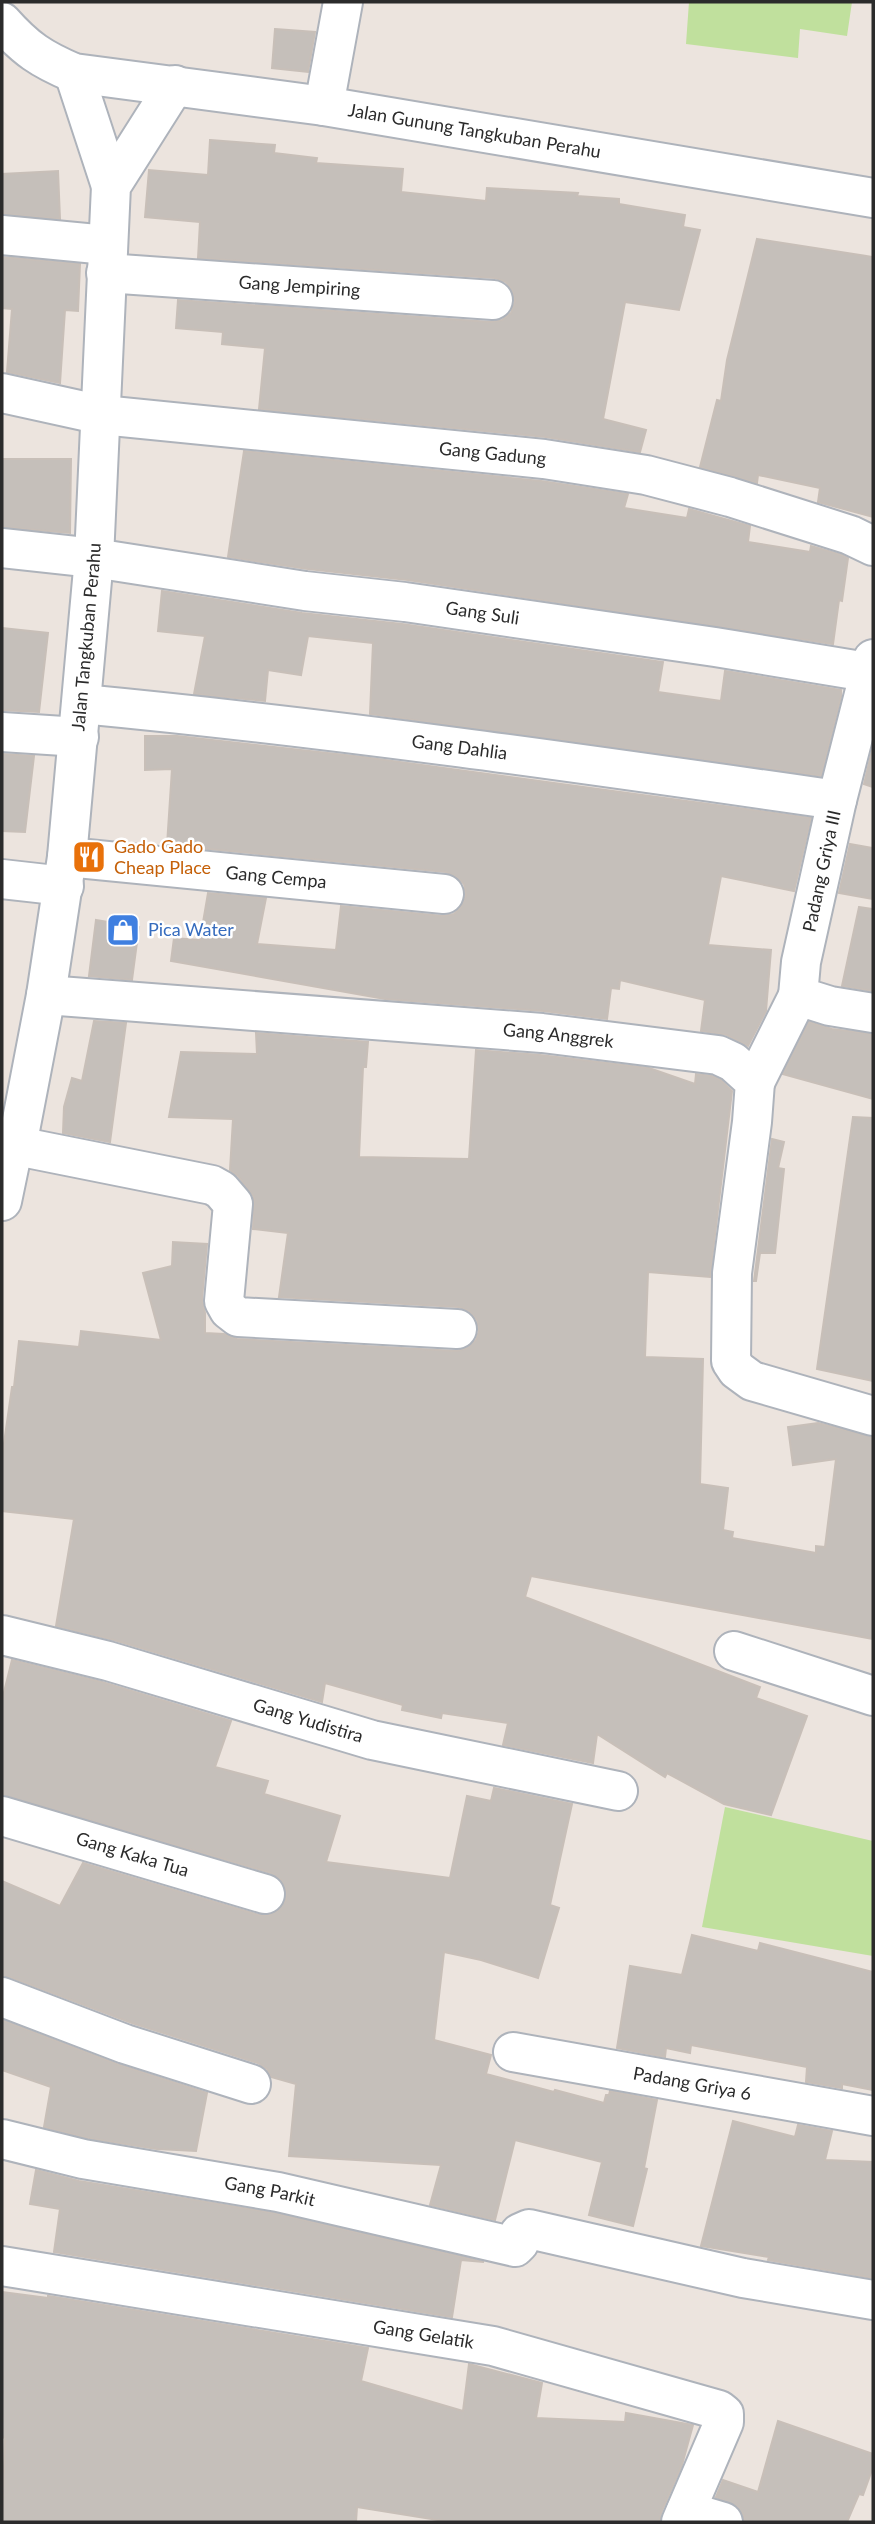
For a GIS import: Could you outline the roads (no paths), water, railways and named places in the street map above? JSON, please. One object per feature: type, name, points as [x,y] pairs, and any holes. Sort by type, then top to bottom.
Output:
[{"type":"street","points":[[324,106],[343,2]]},
{"type":"street","name":"Jalan Gunung Tangkuban Perahu","points":[[2,22],[43,60],[74,73],[324,106],[873,198]]},
{"type":"street","points":[[74,73],[111,186]]},
{"type":"street","name":"Jalan Tangkuban Perahu","points":[[2,1201],[10,1150],[46,995],[66,871],[94,558],[111,186],[174,85]]},
{"type":"street","name":"Gang Jempiring","points":[[2,235],[107,260],[493,300]]},
{"type":"street","name":"Gang Gadung","points":[[2,393],[102,415],[544,459],[646,475],[730,497],[850,535],[873,546]]},
{"type":"street","name":"Gang Suli","points":[[2,548],[94,558],[305,591],[405,602],[872,668]]},
{"type":"street","name":"Padang Griya III","points":[[798,996],[801,962],[837,800],[872,668]]},
{"type":"street","name":"Gang Dahlia","points":[[2,732],[80,720],[254,721],[837,800]]},
{"type":"street","name":"Gang Cempa","points":[[2,879],[66,871],[444,894]]},
{"type":"street","name":"Gang Anggrek","points":[[46,995],[542,1033],[718,1055],[733,1062],[755,1082]]},
{"type":"street","points":[[873,1013],[830,1006],[798,996],[755,1082],[732,1273],[730,1350],[731,1361],[737,1370],[752,1381],[873,1416]]},
{"type":"street","points":[[10,1150],[212,1185],[221,1190],[233,1204],[225,1301],[229,1310],[238,1317],[457,1329]]},
{"type":"street","name":"Gang Yudistira","points":[[2,1636],[108,1661],[372,1740],[618,1791]]},
{"type":"street","points":[[734,1651],[873,1696]]},
{"type":"street","name":"Gang Kaka Tua","points":[[2,1816],[265,1894]]},
{"type":"street","points":[[2,1997],[125,2044],[251,2084]]},
{"type":"street","name":"Padang Griya 6","points":[[513,2052],[873,2116]]},
{"type":"street","name":"Gang Parkit","points":[[2,2139],[83,2159],[278,2192],[515,2246],[519,2243],[520,2233],[530,2229],[743,2278],[873,2300]]},
{"type":"street","name":"Gang Gelatik","points":[[2,2266],[493,2346],[719,2410],[724,2414],[724,2422],[683,2517]]},
{"type":"street","points":[[683,2517],[723,2522]]},
{"type":"place","name":"Gado Gado Cheap Place","points":[[89,857]]},
{"type":"place","name":"Pica Water","points":[[123,930]]}]
